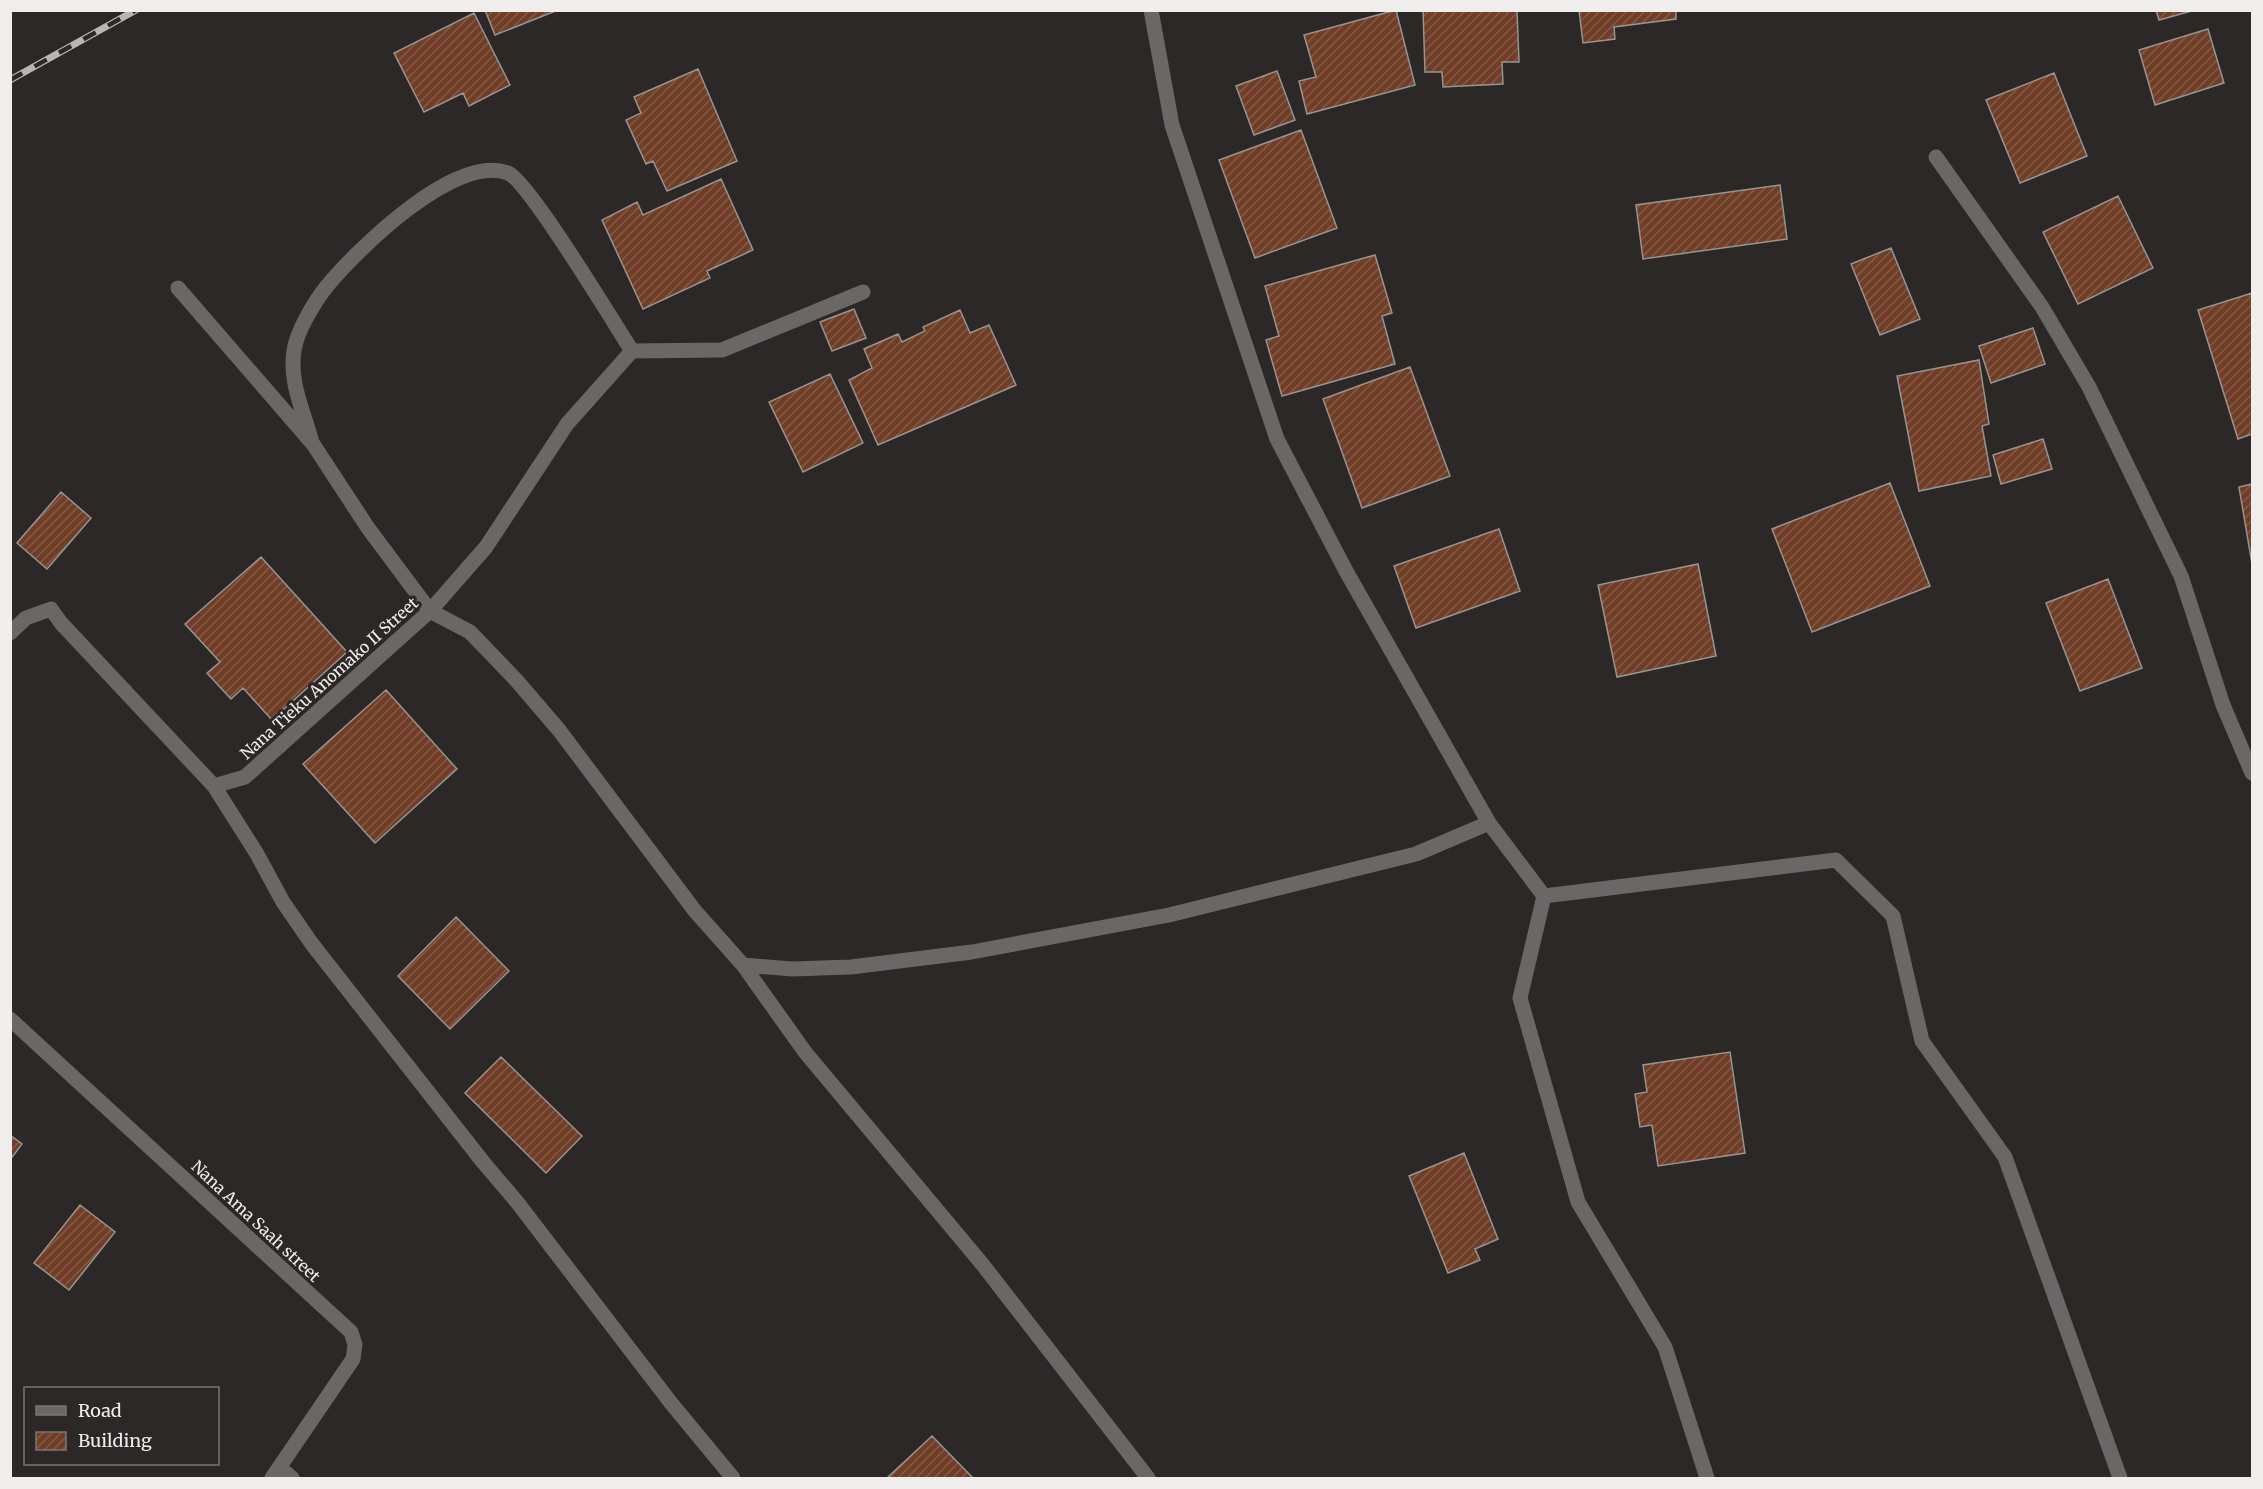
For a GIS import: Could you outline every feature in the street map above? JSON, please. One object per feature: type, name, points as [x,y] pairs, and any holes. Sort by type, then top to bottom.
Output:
[{"type":"street","points":[[1151,10],[1172,125],[1277,440],[1346,571],[1489,822],[1544,896],[1520,998],[1578,1202],[1665,1347],[1707,1479]]},
{"type":"street","points":[[1936,157],[2042,307],[2089,387],[2181,576],[2223,705],[2253,773]]},
{"type":"street","points":[[313,444],[293,378],[294,349],[302,326],[325,288],[368,243],[418,201],[471,173],[488,170],[509,174],[526,192],[545,216],[632,351],[722,350],[863,292]]},
{"type":"street","points":[[178,288],[313,444],[368,528],[430,611],[470,632],[517,681],[559,730],[695,912],[743,964],[805,1052],[983,1265],[1148,1479]]},
{"type":"street","name":"Nana Tieku Anomako II Street","points":[[214,786],[245,777],[430,611],[486,547],[567,424],[632,351]]},
{"type":"street","points":[[10,633],[26,618],[51,609],[61,623],[214,786],[257,854],[283,902],[312,944],[733,1479]]},
{"type":"street","points":[[743,964],[792,969],[851,967],[972,952],[1169,915],[1416,854],[1489,822]]},
{"type":"street","points":[[1544,896],[1836,861],[1893,916],[1922,1041],[2005,1157],[2120,1479]]},
{"type":"street","name":"Nana Ama Saah street","points":[[10,1019],[351,1332],[355,1345],[353,1359],[276,1473]]},
{"type":"street","points":[[276,1473],[292,1479]]},
{"type":"building","points":[[485,10],[558,10],[495,35]]},
{"type":"building","points":[[1396,10],[1415,85],[1307,114],[1299,81],[1316,77],[1304,35]]},
{"type":"building","points":[[1423,10],[1517,10],[1519,62],[1502,62],[1503,84],[1443,87],[1442,72],[1425,72]]},
{"type":"building","points":[[1579,10],[1676,10],[1676,19],[1614,27],[1615,39],[1583,43]]},
{"type":"building","points":[[2156,10],[2195,10],[2159,20]]},
{"type":"building","points":[[474,13],[510,85],[469,106],[463,93],[424,112],[394,53]]},
{"type":"building","points":[[2208,29],[2224,83],[2155,105],[2139,50]]},
{"type":"building","points":[[698,69],[737,161],[667,191],[653,161],[646,164],[626,120],[641,113],[634,97]]},
{"type":"building","points":[[1277,71],[1295,120],[1254,135],[1236,86]]},
{"type":"building","points":[[2054,73],[2087,156],[2020,183],[1986,100]]},
{"type":"building","points":[[1301,130],[1337,228],[1255,258],[1219,160]]},
{"type":"building","points":[[721,179],[753,250],[707,271],[710,278],[643,309],[602,220],[637,202],[643,215]]},
{"type":"building","points":[[1780,185],[1787,239],[1643,259],[1636,205]]},
{"type":"building","points":[[2118,196],[2153,268],[2078,304],[2043,232]]},
{"type":"building","points":[[1891,248],[1920,319],[1880,335],[1851,264]]},
{"type":"building","points":[[1375,255],[1392,313],[1382,316],[1395,364],[1282,396],[1266,340],[1279,336],[1265,286]]},
{"type":"building","points":[[2252,293],[2252,434],[2238,439],[2198,310]]},
{"type":"building","points":[[854,309],[866,338],[832,351],[820,322]]},
{"type":"building","points":[[960,310],[970,333],[989,325],[1016,385],[878,445],[849,380],[872,368],[864,349],[898,334],[902,342],[925,331],[923,327]]},
{"type":"building","points":[[2033,328],[2045,364],[1991,383],[1979,346]]},
{"type":"building","points":[[1979,360],[1989,424],[1982,426],[1991,476],[1919,491],[1897,376]]},
{"type":"building","points":[[1410,367],[1450,476],[1362,508],[1323,399]]},
{"type":"building","points":[[830,374],[863,443],[803,472],[769,402]]},
{"type":"building","points":[[2043,439],[2052,469],[2001,484],[1993,455]]},
{"type":"building","points":[[1890,483],[1930,586],[1812,632],[1772,529]]},
{"type":"building","points":[[2252,484],[2252,564],[2239,487]]},
{"type":"building","points":[[61,492],[91,518],[47,569],[17,543]]},
{"type":"building","points":[[1499,529],[1520,591],[1416,628],[1394,566]]},
{"type":"building","points":[[261,557],[347,652],[272,720],[243,688],[231,699],[207,673],[220,662],[185,624]]},
{"type":"building","points":[[1698,564],[1716,656],[1617,677],[1598,585]]},
{"type":"building","points":[[2108,579],[2142,668],[2080,691],[2046,603]]},
{"type":"building","points":[[386,690],[457,769],[375,843],[303,764]]},
{"type":"building","points":[[456,917],[509,971],[450,1029],[398,976]]},
{"type":"building","points":[[1730,1052],[1745,1153],[1658,1166],[1652,1125],[1640,1127],[1635,1094],[1647,1092],[1643,1065]]},
{"type":"building","points":[[501,1057],[582,1136],[546,1173],[465,1093]]},
{"type":"building","points":[[10,1135],[22,1144],[10,1160]]},
{"type":"building","points":[[1464,1153],[1498,1239],[1475,1249],[1480,1260],[1448,1273],[1409,1176]]},
{"type":"building","points":[[80,1205],[115,1232],[69,1290],[34,1263]]},
{"type":"building","points":[[932,1436],[973,1478],[887,1478]]},
{"type":"railway","points":[[10,80],[136,10]]}]
